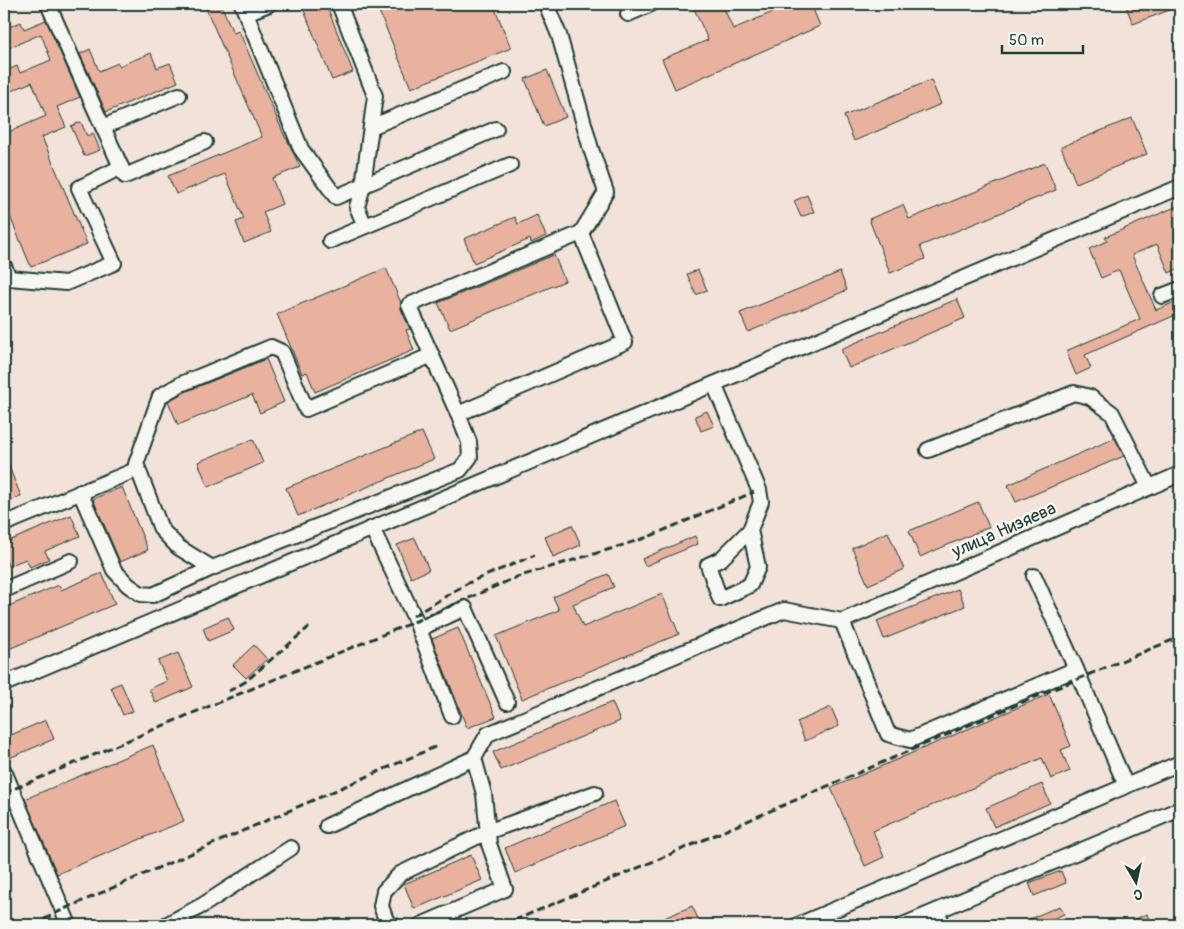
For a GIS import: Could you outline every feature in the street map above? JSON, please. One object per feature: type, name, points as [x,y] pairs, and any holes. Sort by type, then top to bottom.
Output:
[{"type":"street","points":[[48,4],[125,176],[204,142]]},
{"type":"street","points":[[269,4],[244,8],[301,149],[336,197],[496,129]]},
{"type":"street","points":[[340,4],[375,96],[358,208],[365,226]]},
{"type":"street","points":[[80,492],[114,570],[128,585],[141,594],[153,595],[212,568],[460,470],[470,457],[469,442],[409,305],[581,233],[606,192],[559,35],[546,4]]},
{"type":"street","points":[[628,14],[651,4]]},
{"type":"street","points":[[371,127],[504,72]]},
{"type":"street","points":[[103,127],[179,95]]},
{"type":"street","points":[[330,241],[510,165]]},
{"type":"street","points":[[4,266],[9,278],[66,283],[114,263],[79,188],[121,167]]},
{"type":"street","points":[[4,684],[1180,187]]},
{"type":"street","points":[[458,414],[624,342],[581,233]]},
{"type":"street","points":[[1162,296],[1180,289]]},
{"type":"street","points":[[212,568],[178,547],[161,529],[136,464],[160,396],[181,384],[272,347],[282,352],[306,409],[432,355]]},
{"type":"street","points":[[714,384],[759,490],[761,502],[750,530],[721,559],[708,565],[720,599],[750,585],[758,568],[750,530]]},
{"type":"street","points":[[928,450],[1074,393],[1090,397],[1112,413],[1150,487]]},
{"type":"street","points":[[4,524],[138,469]]},
{"type":"street","name":"улица Низяева","points":[[842,621],[1180,474]]},
{"type":"street","points":[[372,528],[418,628],[452,716]]},
{"type":"street","points":[[4,590],[71,561]]},
{"type":"street","points":[[1034,576],[1126,786]]},
{"type":"street","points":[[418,628],[466,608],[507,702]]},
{"type":"street","points":[[327,826],[474,758],[488,734],[784,610],[842,621],[888,734],[910,740],[1076,669]]},
{"type":"street","points":[[421,925],[505,889],[488,844],[484,794],[474,758]]},
{"type":"street","points":[[798,925],[1180,763]]},
{"type":"street","points":[[4,771],[69,925]]},
{"type":"street","points":[[393,925],[387,923],[382,906],[384,891],[400,874],[488,832],[595,793]]},
{"type":"street","points":[[903,925],[1180,809]]},
{"type":"street","points":[[166,925],[203,905],[291,848]]},
{"type":"street","points":[[937,911],[943,925]]},
{"type":"shaded area","points":[[4,4],[1180,4],[1180,925],[4,925]]},
{"type":"building","points":[[204,4],[221,4],[233,33],[239,31],[300,167],[272,178],[282,204],[263,212],[271,232],[244,243],[236,222],[244,219],[225,174],[176,194],[168,176],[262,137]]},
{"type":"building","points":[[313,4],[326,4],[353,72],[332,80],[303,8]]},
{"type":"building","points":[[376,4],[493,4],[511,48],[411,88]]},
{"type":"building","points":[[692,4],[722,4],[733,29],[792,4],[811,4],[820,26],[675,89],[662,59],[708,40]]},
{"type":"building","points":[[1125,4],[1180,4],[1180,6],[1133,24]]},
{"type":"building","points":[[46,20],[80,97],[57,107],[66,127],[42,137],[87,244],[31,267],[4,202],[4,134],[46,116],[32,82],[4,94],[4,72],[17,66],[20,73],[51,60],[41,34],[4,50],[4,29],[21,22],[24,29]]},
{"type":"building","points":[[90,49],[99,71],[118,63],[119,66],[151,53],[157,68],[170,63],[178,82],[106,112],[80,54]]},
{"type":"building","points":[[547,70],[566,117],[544,126],[525,79]]},
{"type":"building","points":[[931,80],[941,104],[854,141],[844,116]]},
{"type":"building","points":[[1132,118],[1147,154],[1076,183],[1061,147]]},
{"type":"building","points":[[81,122],[87,136],[93,133],[100,150],[84,156],[71,126]]},
{"type":"building","points":[[1045,163],[1056,190],[920,246],[925,259],[890,273],[869,219],[903,205],[909,219]]},
{"type":"building","points":[[807,195],[814,212],[801,217],[794,201]]},
{"type":"building","points":[[1180,205],[1180,268],[1169,273],[1157,244],[1132,255],[1156,310],[1180,300],[1180,313],[1085,355],[1091,368],[1076,375],[1066,351],[1140,319],[1119,270],[1101,278],[1089,249],[1107,241],[1105,237]]},
{"type":"building","points":[[537,215],[546,236],[531,243],[530,239],[474,263],[464,239],[515,217],[518,224]]},
{"type":"building","points":[[554,255],[565,281],[450,329],[438,303]]},
{"type":"building","points":[[386,268],[410,329],[406,330],[414,350],[315,392],[307,372],[302,374],[277,314]]},
{"type":"building","points":[[698,270],[707,290],[696,295],[687,274]]},
{"type":"building","points":[[840,272],[847,290],[748,332],[740,313]]},
{"type":"building","points":[[957,299],[965,318],[849,368],[841,349]]},
{"type":"building","points":[[266,359],[284,402],[260,413],[252,395],[178,425],[168,401],[185,392]]},
{"type":"building","points":[[707,411],[714,426],[701,431],[695,416]]},
{"type":"building","points":[[422,432],[434,459],[298,516],[286,488]]},
{"type":"building","points":[[1115,438],[1124,456],[1016,502],[1008,485]]},
{"type":"building","points":[[253,439],[263,463],[208,487],[198,462]]},
{"type":"building","points":[[4,455],[21,496],[4,503]]},
{"type":"building","points":[[122,487],[148,550],[120,562],[93,499]]},
{"type":"building","points":[[978,502],[989,527],[920,557],[909,531]]},
{"type":"building","points":[[71,515],[80,536],[45,551],[49,559],[30,567],[26,559],[8,566],[4,556],[4,543]]},
{"type":"building","points":[[572,525],[581,545],[553,557],[545,537]]},
{"type":"building","points":[[888,532],[904,569],[868,585],[852,548]]},
{"type":"building","points":[[695,536],[698,544],[645,566],[642,559]]},
{"type":"building","points":[[415,538],[429,570],[411,578],[397,545]]},
{"type":"building","points":[[102,573],[115,604],[4,651],[4,608],[59,585],[61,590]]},
{"type":"building","points":[[608,574],[614,587],[573,604],[583,627],[662,594],[679,634],[522,699],[496,636],[559,610],[553,597]]},
{"type":"building","points":[[958,589],[965,606],[884,639],[877,621]]},
{"type":"building","points":[[228,617],[234,630],[208,641],[203,628]]},
{"type":"building","points":[[458,628],[496,717],[467,728],[432,639]]},
{"type":"building","points":[[254,645],[267,659],[246,678],[233,665]]},
{"type":"building","points":[[178,653],[193,687],[156,703],[149,689],[167,681],[158,661]]},
{"type":"building","points":[[121,683],[133,711],[123,715],[111,687]]},
{"type":"building","points":[[1049,694],[1071,746],[1061,750],[1070,771],[1051,779],[1042,758],[873,831],[884,857],[865,866],[831,788]]},
{"type":"building","points":[[612,702],[620,721],[501,770],[493,752]]},
{"type":"building","points":[[831,707],[839,726],[805,741],[797,722]]},
{"type":"building","points":[[46,720],[54,739],[7,759],[4,750],[4,738]]},
{"type":"building","points":[[153,745],[184,821],[57,874],[25,799]]},
{"type":"building","points":[[1042,784],[1050,803],[994,827],[986,808]]},
{"type":"building","points":[[614,801],[625,826],[515,873],[505,848]]},
{"type":"building","points":[[471,855],[482,880],[414,909],[404,884]]},
{"type":"building","points":[[1061,871],[1066,883],[1034,896],[1029,883]]},
{"type":"building","points":[[692,906],[701,925],[648,925]]},
{"type":"building","points":[[1060,906],[1064,914],[1038,925],[1015,925]]},
{"type":"building","points":[[1147,914],[1151,925],[1138,925],[1135,919]]},
{"type":"railway","points":[[4,793],[517,577],[648,537],[754,492]]},
{"type":"railway","points":[[413,616],[468,583],[535,555]]},
{"type":"railway","points":[[229,691],[245,682],[309,627]]},
{"type":"railway","points":[[503,925],[1180,637]]},
{"type":"railway","points":[[33,925],[62,910],[437,746]]},
{"type":"railway","points":[[1054,925],[1062,922]]}]
